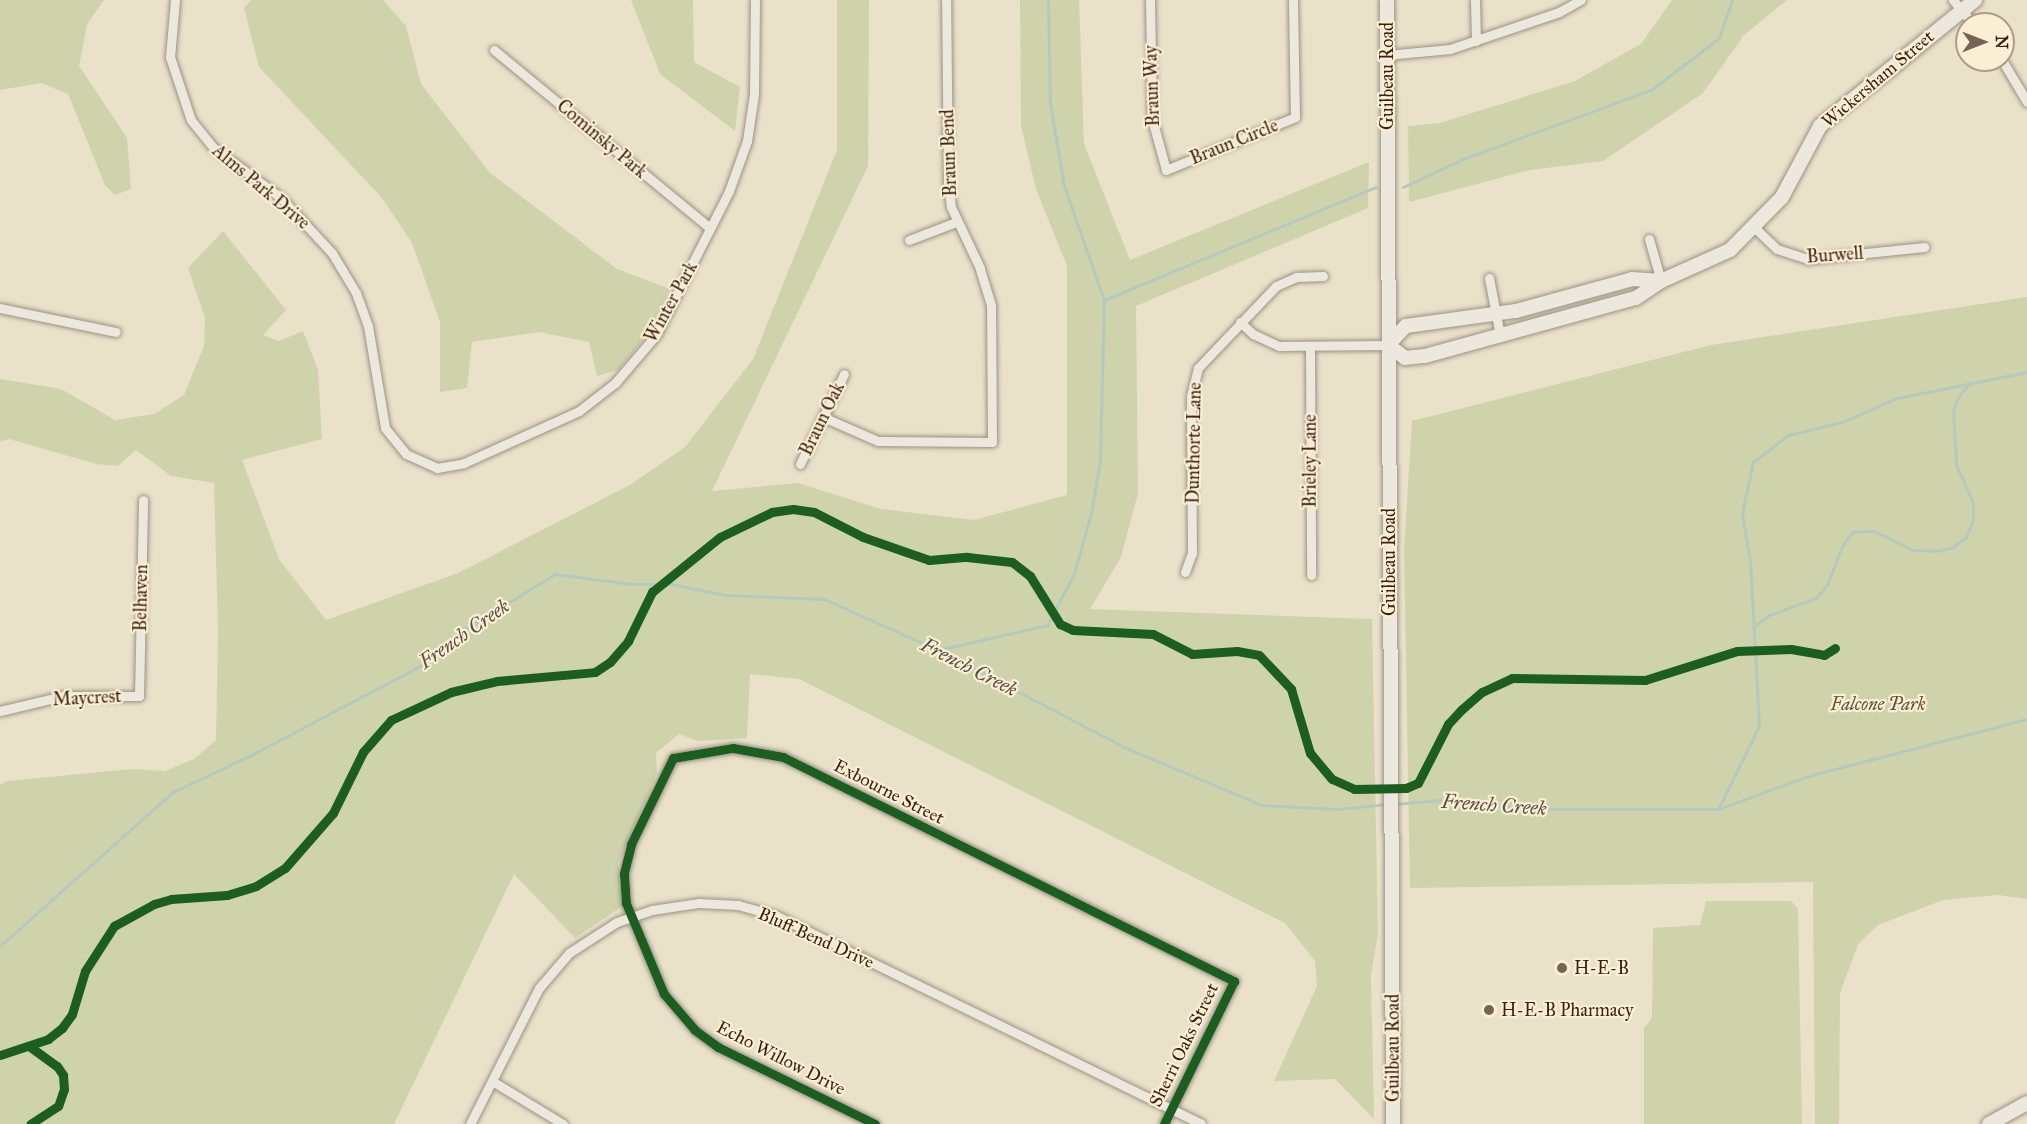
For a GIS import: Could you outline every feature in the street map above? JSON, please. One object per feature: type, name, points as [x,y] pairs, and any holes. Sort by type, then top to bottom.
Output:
[{"type":"main road","name":"Guilbeau Road","points":[[1387,0],[1393,1124]]},
{"type":"main road","name":"Wickersham Street","points":[[1661,281],[1632,279],[1496,315],[1406,326],[1389,345],[1405,358],[1500,335],[1636,298],[1661,281],[1714,259],[1755,228],[1782,197],[1820,126],[1957,5],[1976,0]]},
{"type":"main road","points":[[1989,1124],[2027,1103]]},
{"type":"street","name":"Alms Park Drive","points":[[175,0],[170,57],[191,120],[214,148],[280,198],[332,253],[356,293],[368,326],[385,428],[391,439],[417,461]]},
{"type":"street","name":"Winter Park","points":[[417,461],[437,468],[464,463],[564,420],[595,400],[631,368],[656,335],[741,163],[751,124],[754,0]]},
{"type":"street","name":"Braun Bend","points":[[823,417],[878,441],[992,442],[991,305],[980,268],[956,222],[948,181],[946,0]]},
{"type":"street","name":"Braun Way","points":[[1150,0],[1152,119],[1166,170]]},
{"type":"street","name":"Braun Circle","points":[[1166,170],[1295,117],[1293,0]]},
{"type":"street","points":[[1475,0],[1476,42]]},
{"type":"street","points":[[1387,55],[1437,52],[1476,42],[1559,12],[1581,0]]},
{"type":"street","name":"Cominsky Park","points":[[494,50],[710,228]]},
{"type":"street","points":[[2009,72],[2027,102]]},
{"type":"street","points":[[909,240],[956,222]]},
{"type":"street","name":"Burwell","points":[[1755,228],[1778,249],[1808,259],[1924,247]]},
{"type":"street","points":[[1649,239],[1661,281]]},
{"type":"street","name":"Dunthorte Lane","points":[[1185,572],[1192,553],[1192,384],[1198,368],[1240,322],[1283,281],[1323,276]]},
{"type":"street","points":[[1489,278],[1500,335]]},
{"type":"street","points":[[0,308],[116,332]]},
{"type":"street","name":"Wickersham Street","points":[[1240,322],[1263,340],[1280,346],[1310,348],[1389,345]]},
{"type":"street","name":"Brieley Lane","points":[[1310,348],[1311,574]]},
{"type":"street","name":"Braun Oak","points":[[800,464],[844,374]]},
{"type":"street","name":"Belhaven","points":[[139,696],[143,500]]},
{"type":"street","name":"Maycrest","points":[[0,711],[63,696],[139,696]]},
{"type":"street","name":"Exbourne Street","points":[[631,917],[624,883],[627,854],[674,758],[723,749],[750,749],[802,765],[1234,981]]},
{"type":"street","name":"Bluff Bend Drive","points":[[470,1124],[539,988],[555,968],[592,936],[631,917],[699,903],[738,905],[777,916],[1201,1124]]},
{"type":"street","name":"Echo Willow Drive","points":[[631,917],[664,994],[695,1030],[718,1047],[875,1124]]},
{"type":"street","name":"Sherri Oaks Street","points":[[1164,1124],[1234,981]]},
{"type":"street","points":[[492,1081],[563,1124]]},
{"type":"green space","points":[[0,0],[104,0],[87,24],[79,66],[127,138],[131,189],[115,195],[105,185],[68,94],[41,83],[0,90]]},
{"type":"green space","points":[[251,0],[383,0],[406,26],[421,84],[490,173],[617,269],[670,289],[651,331],[618,370],[597,376],[589,342],[539,332],[472,342],[467,388],[440,392],[440,322],[412,243],[382,198],[259,67],[244,8]]},
{"type":"green space","points":[[631,0],[693,0],[694,62],[740,87],[735,131],[660,74]]},
{"type":"green space","points":[[837,0],[869,0],[868,166],[712,491],[798,483],[881,509],[974,520],[1067,495],[1067,266],[1036,189],[1021,126],[1020,0],[1079,0],[1084,144],[1130,260],[1369,162],[1368,208],[1136,306],[1138,493],[1121,557],[1090,609],[1372,619],[1378,935],[1371,975],[1374,1119],[1335,1079],[1274,1081],[1317,986],[1315,961],[1285,923],[799,679],[750,674],[747,738],[697,741],[679,734],[656,753],[657,774],[618,863],[624,905],[575,938],[514,874],[394,1124],[0,1124],[0,785],[7,781],[132,769],[165,771],[194,759],[216,740],[218,632],[214,483],[171,476],[136,450],[118,466],[96,464],[9,439],[0,441],[0,379],[61,389],[115,420],[154,414],[184,395],[204,346],[205,318],[188,268],[223,231],[286,310],[263,335],[279,341],[303,331],[318,370],[322,439],[242,460],[279,559],[326,620],[458,573],[630,485],[685,447],[753,359],[837,150]]},
{"type":"green space","points":[[1672,0],[1787,0],[1744,35],[1703,93],[1603,161],[1530,170],[1409,202],[1408,126],[1440,123],[1575,81],[1641,44]]},
{"type":"green space","name":"Falcone Park","points":[[2027,297],[2027,899],[1998,895],[1943,900],[1878,925],[1858,944],[1840,993],[1839,1124],[1815,1124],[1813,882],[1410,888],[1404,550],[1412,421],[1711,345]]},
{"type":"green space","points":[[1706,901],[1791,901],[1798,909],[1802,1124],[1644,1124],[1644,1028],[1652,1018],[1653,928],[1700,925]]},
{"type":"waterway","points":[[938,650],[1047,625],[1074,574],[1091,513],[1100,461],[1104,300],[1064,186],[1050,104],[1048,0]]},
{"type":"waterway","points":[[1403,187],[1463,159],[1651,90],[1719,38],[1732,0]]},
{"type":"waterway","points":[[1104,300],[1375,187]]},
{"type":"waterway","points":[[1719,807],[1759,726],[1750,561],[1742,513],[1753,462],[1788,435],[1842,422],[1897,398],[2027,372]]},
{"type":"waterway","points":[[1753,627],[1769,615],[1816,598],[1827,585],[1842,546],[1852,532],[1874,531],[1913,550],[1936,551],[1953,547],[1966,537],[1973,520],[1973,503],[1956,464],[1953,411],[1958,397],[1968,385]]},
{"type":"waterway","name":"French Creek","points":[[0,946],[173,792],[255,753],[441,655],[459,633],[555,574],[631,584],[671,584],[725,595],[824,599],[938,650],[1124,747],[1261,805],[1338,809],[1388,804]]},
{"type":"waterway","name":"French Creek","points":[[1395,804],[1451,799],[1527,809],[1718,809],[1808,776],[2027,719]]},
{"type":"cycle path","points":[[0,1055],[48,1039],[62,1028],[72,1014],[85,971],[114,926],[154,904],[171,899],[227,895],[256,886],[285,868],[333,813],[363,752],[391,720],[451,692],[497,681],[595,672],[610,662],[628,641],[652,592],[720,537],[772,512],[793,509],[814,512],[863,537],[929,560],[967,557],[1012,562],[1030,576],[1060,624],[1073,630],[1153,634],[1192,654],[1237,651],[1259,655],[1291,689],[1310,753],[1332,779],[1354,789],[1406,788],[1418,783],[1448,724],[1482,692],[1512,678],[1645,680],[1737,651],[1791,649],[1824,655],[1835,648]]},
{"type":"cycle path","points":[[875,1124],[718,1047],[695,1030],[664,994],[626,903],[624,873],[631,844],[673,758],[733,748],[783,757],[1234,981],[1164,1124]]},
{"type":"cycle path","points":[[29,1046],[57,1066],[63,1075],[64,1089],[58,1106],[30,1124]]},
{"type":"place","name":"H-E-B","points":[[1562,968]]},
{"type":"place","name":"H-E-B Pharmacy","points":[[1489,1010]]}]
